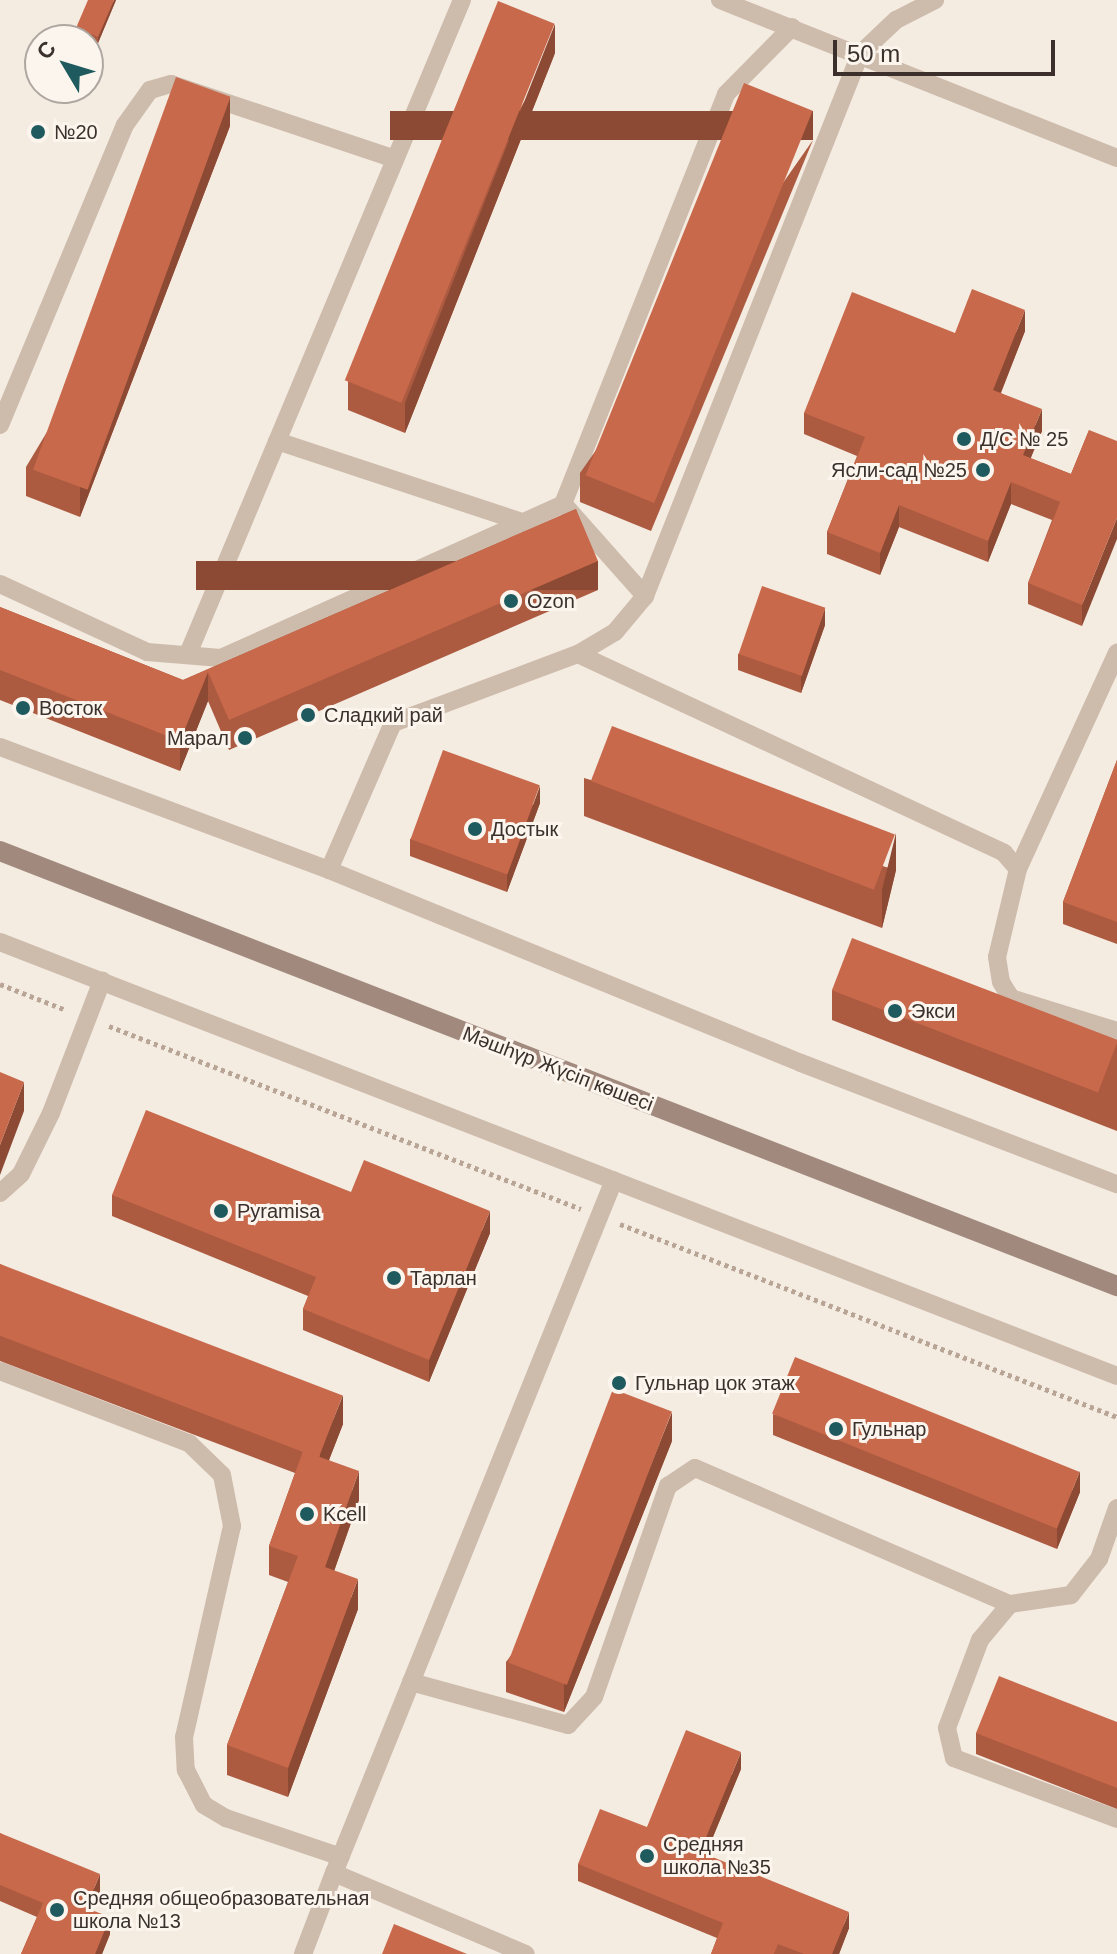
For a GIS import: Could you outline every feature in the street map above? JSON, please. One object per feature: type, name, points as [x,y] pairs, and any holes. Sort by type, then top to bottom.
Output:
[{"type":"main road","name":"Мәшһүр Жүсіп көшесі","points":[[0,851],[1117,1286]]},
{"type":"lane","points":[[188,654],[462,0]]},
{"type":"lane","points":[[720,0],[1117,158]]},
{"type":"lane","points":[[329,870],[393,723],[578,654],[615,632],[645,596],[860,54],[896,20],[935,0]]},
{"type":"lane","points":[[0,584],[147,652],[221,658],[519,521],[563,504],[726,94],[792,27]]},
{"type":"lane","points":[[0,425],[125,125],[150,90],[171,84],[395,159]]},
{"type":"lane","points":[[277,441],[519,521]]},
{"type":"lane","points":[[563,504],[645,596]]},
{"type":"lane","points":[[1117,653],[1018,869],[997,957],[1001,982],[1011,998],[1117,1031]]},
{"type":"lane","points":[[578,654],[1004,853],[1018,869]]},
{"type":"lane","points":[[0,747],[329,870],[801,1063],[1117,1184]]},
{"type":"lane","points":[[0,942],[1117,1376]]},
{"type":"lane","points":[[0,1193],[21,1174],[51,1113],[102,981]]},
{"type":"lane","points":[[303,1954],[614,1180]]},
{"type":"lane","points":[[0,1371],[189,1443],[222,1475],[232,1526],[184,1737],[186,1770],[204,1805],[226,1818],[338,1865],[526,1954]]},
{"type":"lane","points":[[411,1682],[568,1725],[594,1697],[668,1486],[695,1468],[1010,1604],[1071,1595],[1099,1559],[1117,1508]]},
{"type":"lane","points":[[1010,1604],[980,1640],[947,1728],[954,1758],[1117,1819]]},
{"type":"path","points":[[0,984],[1117,1417]]},
{"type":"building","points":[[88,0],[114,0],[104,24],[78,24]]},
{"type":"building","points":[[498,1],[555,24],[401,403],[345,380]]},
{"type":"building","points":[[176,77],[231,97],[88,490],[33,470]]},
{"type":"building","points":[[744,83],[813,111],[654,503],[586,475]]},
{"type":"building","name":"Ясли-сад №25","points":[[972,289],[1025,310],[993,390],[1042,409],[1023,455],[1071,474],[1089,430],[1117,441],[1117,518],[1082,605],[1028,583],[1060,502],[1011,482],[988,541],[899,505],[880,553],[827,532],[865,437],[804,413],[852,292],[955,333]]},
{"type":"building","points":[[576,509],[598,561],[229,720],[208,672],[180,741],[0,670],[0,607],[183,680]]},
{"type":"building","points":[[762,586],[825,608],[802,676],[739,654]]},
{"type":"building","points":[[612,726],[895,835],[874,890],[591,781]]},
{"type":"building","name":"Достык","points":[[443,750],[540,785],[507,874],[411,839]]},
{"type":"building","points":[[1117,760],[1117,922],[1063,902]]},
{"type":"building","points":[[852,938],[1117,1040],[1098,1092],[832,990]]},
{"type":"building","points":[[0,1072],[24,1082],[0,1145]]},
{"type":"building","points":[[146,1110],[351,1192],[364,1160],[490,1211],[429,1360],[303,1309],[316,1277],[112,1195]]},
{"type":"building","points":[[0,1264],[343,1396],[319,1458],[0,1336]]},
{"type":"building","points":[[795,1357],[1080,1472],[1057,1529],[772,1414]]},
{"type":"building","points":[[613,1389],[672,1412],[567,1685],[508,1663]]},
{"type":"building","points":[[303,1451],[359,1471],[325,1567],[358,1579],[288,1768],[227,1745],[298,1556],[269,1546]]},
{"type":"building","points":[[999,1676],[1117,1722],[1117,1788],[976,1733]]},
{"type":"building","name":"Средняя школа №35","points":[[686,1730],[741,1752],[700,1852],[849,1912],[832,1954],[804,1954],[778,1944],[774,1954],[711,1954],[723,1923],[578,1864],[600,1809],[647,1827]]},
{"type":"building","name":"Средняя общеобразовательная школа №13","points":[[0,1833],[100,1874],[86,1908],[110,1917],[95,1954],[21,1954],[43,1903],[0,1885]]},
{"type":"building","points":[[394,1924],[467,1954],[382,1954]]},
{"type":"place","name":"№20","points":[[38,132]]},
{"type":"place","name":"Д/С № 25","points":[[964,439]]},
{"type":"place","name":"Ясли-сад №25","points":[[983,470]]},
{"type":"place","name":"Ozon","points":[[511,601]]},
{"type":"place","name":"Восток","points":[[23,708]]},
{"type":"place","name":"Сладкий рай","points":[[308,715]]},
{"type":"place","name":"Марал","points":[[245,738]]},
{"type":"place","name":"Достык","points":[[475,829]]},
{"type":"place","name":"Экси","points":[[895,1011]]},
{"type":"place","name":"Pyramisa","points":[[221,1211]]},
{"type":"place","name":"Тарлан","points":[[394,1278]]},
{"type":"place","name":"Гульнар цок этаж","points":[[619,1383]]},
{"type":"place","name":"Гульнар","points":[[836,1429]]},
{"type":"place","name":"Kcell","points":[[307,1514]]},
{"type":"place","name":"Средняя школа №35","points":[[647,1856]]},
{"type":"place","name":"Средняя общеобразовательная школа №13","points":[[57,1910]]}]
